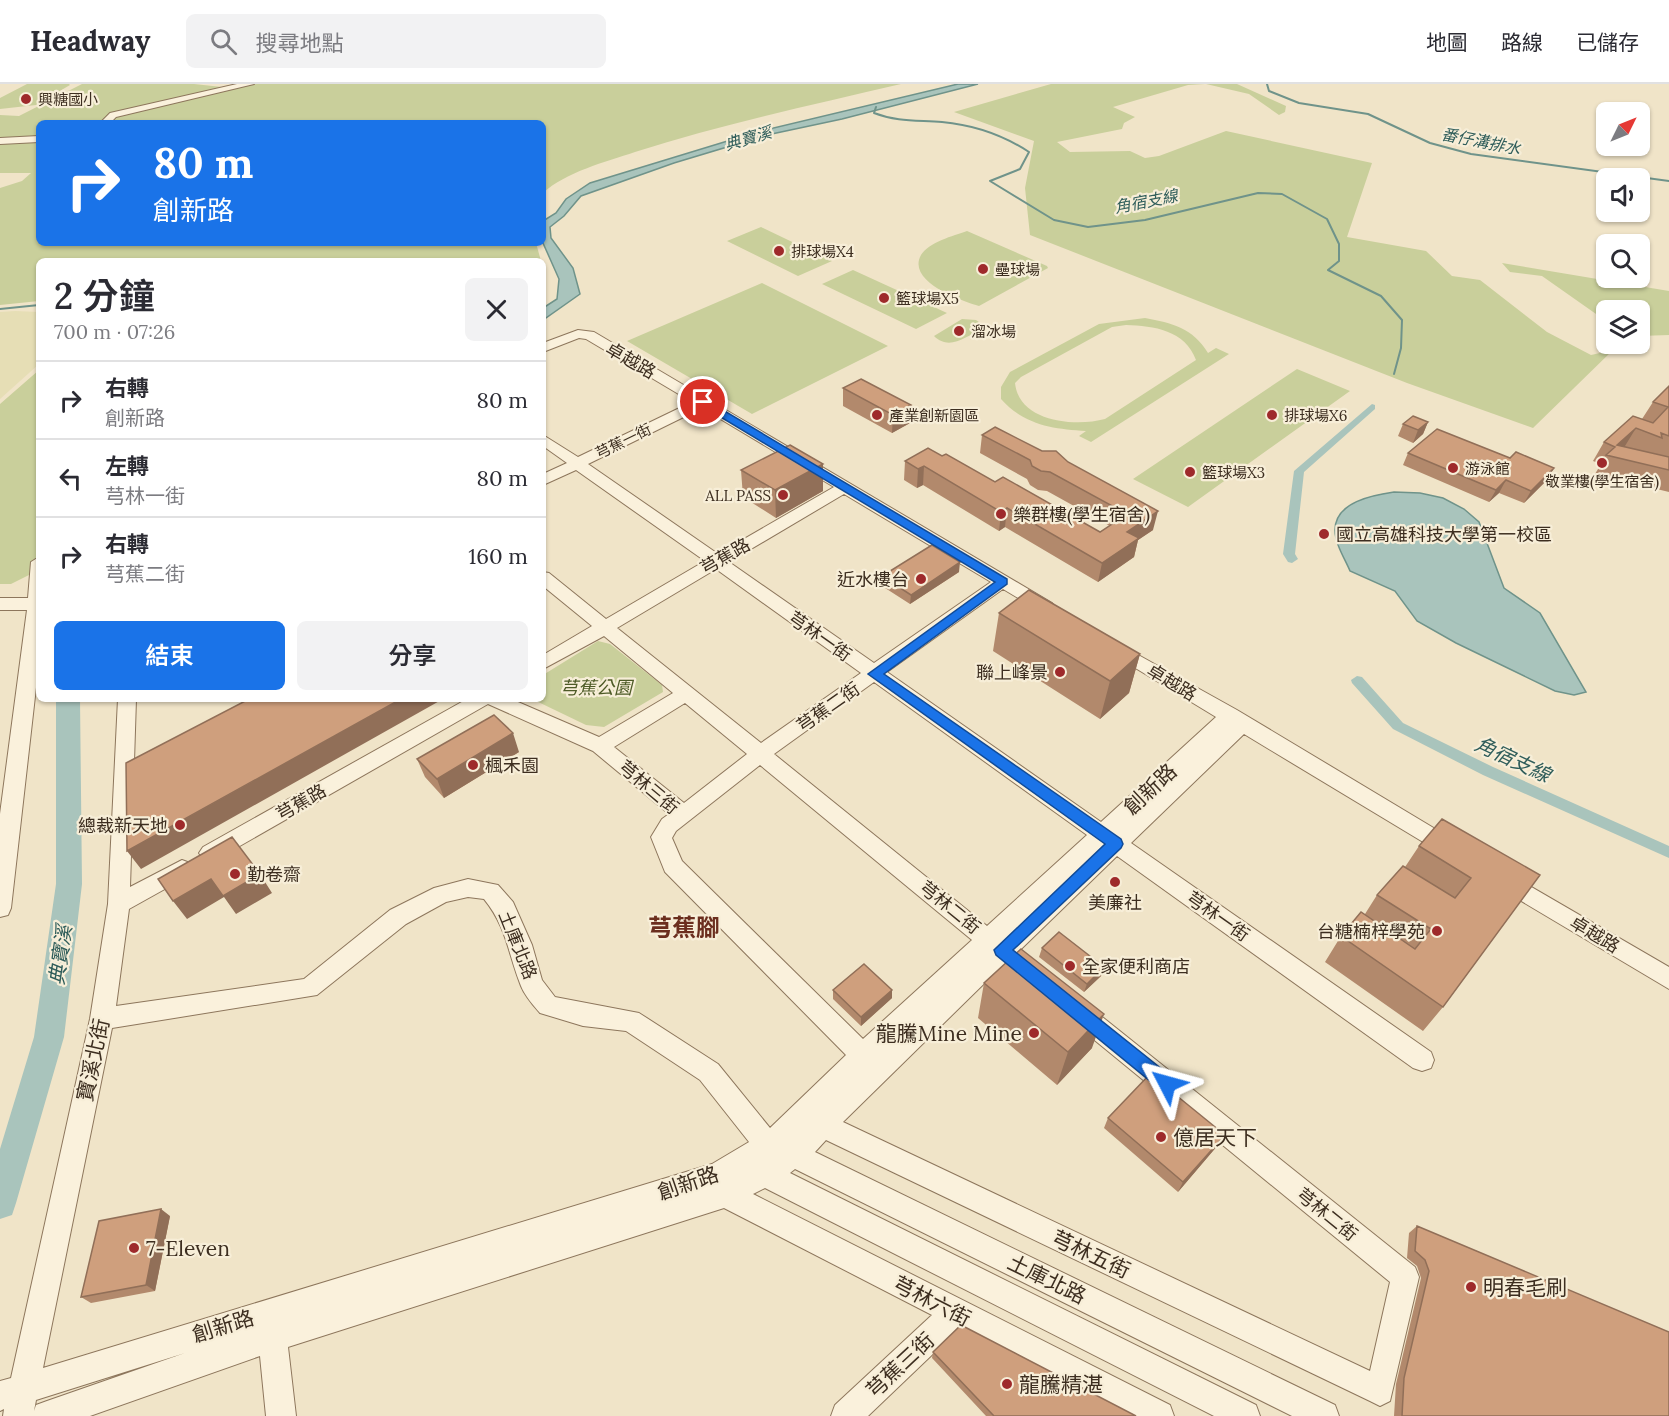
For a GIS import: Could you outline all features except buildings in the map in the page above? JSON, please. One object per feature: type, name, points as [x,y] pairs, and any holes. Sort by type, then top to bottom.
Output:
[{"type":"street","points":[[108,120],[113,115],[249,84]]},
{"type":"street","points":[[0,141],[36,139]]},
{"type":"street","points":[[546,347],[578,334],[589,335]]},
{"type":"street","points":[[546,354],[589,335]]},
{"type":"street","name":"卓越路","points":[[589,335],[1065,618]]},
{"type":"street","name":"芎蕉一街","points":[[546,479],[703,402]]},
{"type":"street","name":"芎林一街","points":[[546,441],[1422,1060]]},
{"type":"street","name":"芎蕉路","points":[[546,661],[845,487]]},
{"type":"street","name":"芎林二街","points":[[546,580],[1405,1277],[1380,1391]]},
{"type":"street","name":"芎蕉二街","points":[[684,814],[761,753],[1003,582]]},
{"type":"street","points":[[0,604],[36,604],[6,836],[0,908]]},
{"type":"street","name":"卓越路","points":[[1106,642],[1464,856]]},
{"type":"street","points":[[600,746],[687,693]]},
{"type":"street","name":"寶溪北街","points":[[11,1399],[102,1019],[119,904],[127,702]]},
{"type":"street","name":"芎蕉路","points":[[119,904],[477,702]]},
{"type":"street","name":"芎林三街","points":[[501,702],[600,746],[684,814],[669,825],[661,837],[674,866],[870,1063]]},
{"type":"street","name":"創新路","points":[[721,1185],[781,1150],[813,1122],[870,1063],[1237,720]]},
{"type":"street","name":"卓越路","points":[[1483,867],[1669,979]]},
{"type":"street","name":"土庫北路","points":[[102,1019],[309,988],[398,917],[421,904],[442,894],[468,888],[490,891],[505,909],[521,945],[532,984],[548,1006],[584,1015],[631,1021],[709,1072],[749,1125],[781,1150],[1324,1416]]},
{"type":"street","name":"芎林五街","points":[[813,1122],[1380,1391]]},
{"type":"street","name":"創新路","points":[[11,1399],[271,1325],[721,1185],[765,1174],[781,1150]]},
{"type":"street","name":"土庫北路","points":[[765,1174],[1245,1416]]},
{"type":"street","name":"芎林六街","points":[[721,1185],[955,1313],[1159,1416]]},
{"type":"street","name":"芎蕉三街","points":[[846,1416],[955,1313]]},
{"type":"street","points":[[271,1325],[281,1416]]},
{"type":"street","name":"創新路","points":[[47,1416],[271,1325]]},
{"type":"shaded area","points":[[0,312],[36,312],[36,367],[0,399]]},
{"type":"green space","name":"興糖國小","points":[[27,84],[70,85],[36,105],[0,109],[0,98]]},
{"type":"green space","points":[[82,84],[194,84],[222,87],[234,84],[901,84],[767,115],[668,142],[586,168],[546,191],[546,120],[36,120],[36,246],[537,246],[540,258],[36,258],[36,301],[0,305],[0,188],[22,181],[31,173],[0,173],[0,115],[19,116]]},
{"type":"green space","points":[[1051,84],[1205,84],[1188,85],[1113,107],[1135,117],[1124,123],[1122,129],[1057,142],[1070,152],[1130,151],[1145,158],[1159,156],[1226,131],[1372,163],[1347,237],[1426,251],[1452,276],[1480,280],[1547,332],[1591,355],[1609,354],[1533,428],[1407,383],[1030,235],[1025,188],[1034,141],[954,112]]},
{"type":"green space","points":[[1206,84],[1237,84],[1286,106],[1285,112],[1279,115],[1249,94]]},
{"type":"green space","name":"排球場X4","points":[[761,227],[832,261],[798,276],[727,241]]},
{"type":"green space","name":"壘球場","points":[[967,231],[1048,268],[979,306],[950,295],[938,289],[921,274],[919,265],[921,255],[935,243]]},
{"type":"green space","points":[[1502,263],[1596,279],[1596,288],[1650,288],[1669,291],[1669,335],[1650,336],[1650,300],[1596,300],[1596,314],[1542,276],[1510,272]]},
{"type":"green space","name":"籃球場X5","points":[[853,270],[947,313],[916,329],[822,284]]},
{"type":"green space","points":[[762,283],[888,346],[752,414],[627,341]]},
{"type":"green space","points":[[1145,318],[1155,320],[1189,332],[1208,353],[1216,348],[1229,354],[1091,442],[1079,436],[1086,431],[1051,427],[1029,420],[1019,415],[1001,399],[1001,387],[1010,372],[1099,324]],"holes":[[[1137,326],[1158,329],[1176,336],[1191,350],[1196,360],[1105,419],[1079,422],[1050,419],[1037,414],[1019,396],[1015,383],[1021,377],[1112,327]]]},
{"type":"green space","name":"溜冰場","points":[[962,319],[976,320],[983,325],[981,329],[958,341],[946,342],[934,336]]},
{"type":"green space","name":"排球場X6","points":[[1297,369],[1350,391],[1188,507],[1133,479]]},
{"type":"green space","points":[[36,373],[36,572],[11,584],[0,584],[0,404]]},
{"type":"green space","name":"芎蕉公園","points":[[598,641],[610,644],[662,685],[663,692],[604,727],[586,725],[538,702],[546,702],[546,673]]},
{"type":"water","points":[[958,84],[978,84],[842,119],[767,135],[674,163],[581,196],[564,216],[550,227],[551,238],[573,268],[580,294],[546,318],[546,306],[557,299],[559,279],[544,246],[546,219],[556,213],[566,199],[590,183],[757,132]]},
{"type":"water","points":[[1394,492],[1420,493],[1443,498],[1464,509],[1479,522],[1504,588],[1540,613],[1586,692],[1574,695],[1555,691],[1456,643],[1417,621],[1395,591],[1350,571],[1337,541],[1335,530],[1337,520],[1348,506],[1366,498]]},
{"type":"waterway","name":"番仔溝排水","points":[[1267,84],[1269,91],[1299,103],[1368,114],[1430,143],[1471,154],[1669,181]]},
{"type":"waterway","name":"角宿支線","points":[[876,107],[874,113],[891,118],[954,123],[977,128],[1029,152],[1020,169],[990,181],[1054,220],[1088,227],[1145,220],[1258,193],[1282,194],[1327,219],[1339,244],[1339,261],[1328,270],[1381,296],[1402,320],[1401,348],[1394,374]]},
{"type":"waterway","name":"典寶溪","points":[[0,309],[36,305]]},
{"type":"waterway","name":"角宿支線","points":[[1292,559],[1289,554],[1299,471],[1372,407]]},
{"type":"waterway","name":"角宿支線","points":[[1357,680],[1398,726],[1488,771],[1669,852]]},
{"type":"waterway","name":"典寶溪","points":[[0,1203],[49,1037],[69,884],[68,702]]},
{"type":"place","name":"興糖國小","points":[[26,99]]},
{"type":"place","name":"排球場X4","points":[[779,251]]},
{"type":"place","name":"壘球場","points":[[983,269]]},
{"type":"place","name":"籃球場X5","points":[[884,298]]},
{"type":"place","name":"溜冰場","points":[[959,331]]},
{"type":"place","name":"產業創新園區","points":[[877,415]]},
{"type":"place","name":"排球場X6","points":[[1272,415]]},
{"type":"place","name":"敬業樓(學生宿舍)","points":[[1602,463]]},
{"type":"place","name":"游泳館","points":[[1453,468]]},
{"type":"place","name":"籃球場X3","points":[[1190,472]]},
{"type":"place","name":"ALL PASS","points":[[783,495]]},
{"type":"place","name":"樂群樓(學生宿舍)","points":[[1001,514]]},
{"type":"place","name":"國立高雄科技大學第一校區","points":[[1324,534]]},
{"type":"place","name":"近水樓台","points":[[921,579]]},
{"type":"place","name":"聯上峰景","points":[[1060,672]]},
{"type":"place","name":"楓禾園","points":[[473,765]]},
{"type":"place","name":"總裁新天地","points":[[180,825]]},
{"type":"place","name":"勤卷齋","points":[[235,874]]},
{"type":"place","name":"美廉社","points":[[1115,882]]},
{"type":"place","name":"台糖楠梓學苑","points":[[1437,931]]},
{"type":"place","name":"全家便利商店","points":[[1070,966]]},
{"type":"place","name":"龍騰Mine Mine","points":[[1034,1033]]},
{"type":"place","name":"億居天下","points":[[1161,1137]]},
{"type":"place","name":"7-Eleven","points":[[134,1248]]},
{"type":"place","name":"明春毛刷","points":[[1471,1287]]},
{"type":"place","name":"龍騰精湛","points":[[1007,1384]]},
{"type":"district","name":"芎蕉腳","points":[[684,927]]},
{"type":"route","points":[[703,402],[1003,582],[875,674],[1115,844],[1002,950],[1167,1084]]}]
